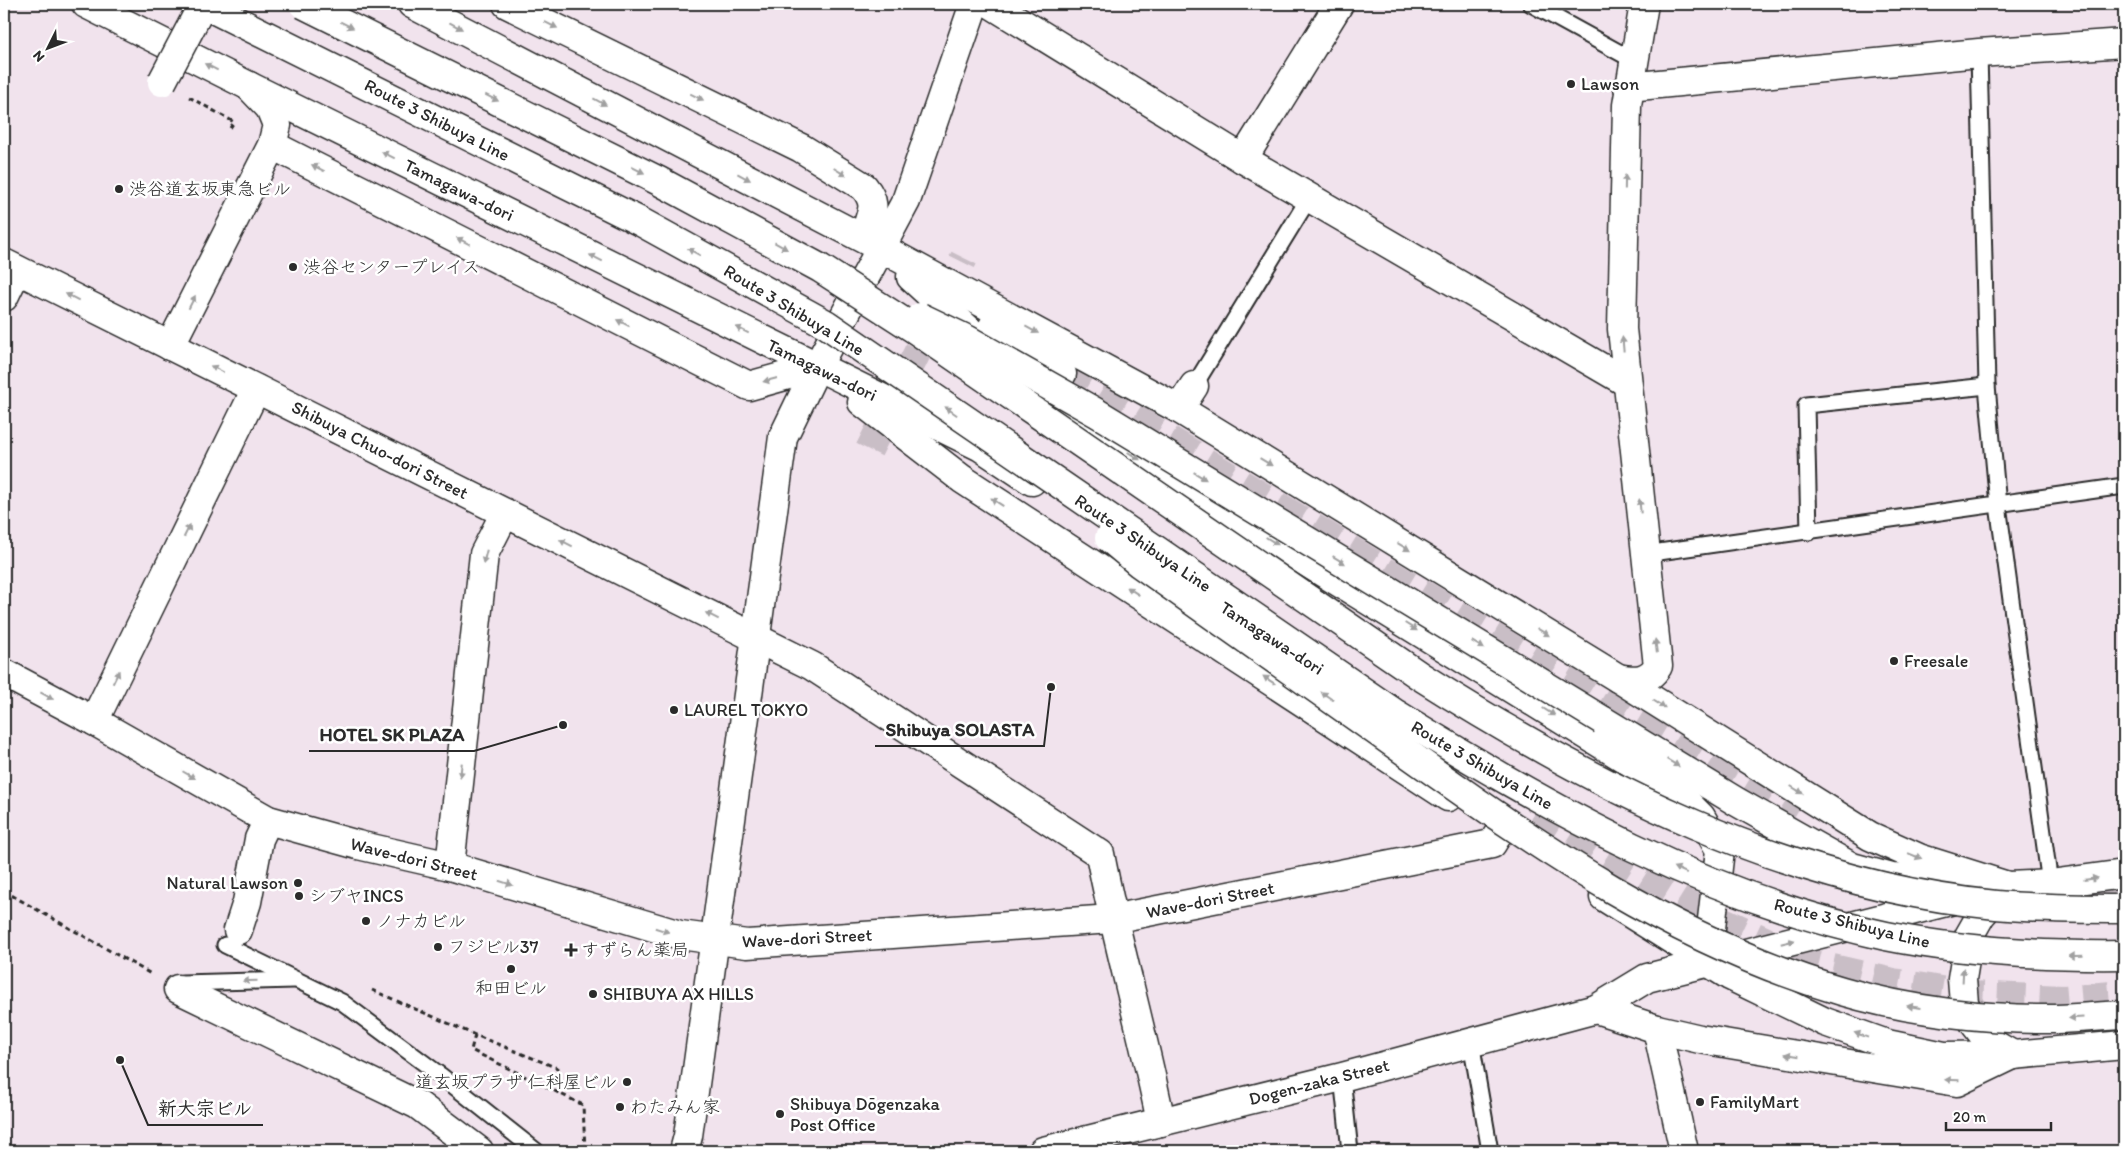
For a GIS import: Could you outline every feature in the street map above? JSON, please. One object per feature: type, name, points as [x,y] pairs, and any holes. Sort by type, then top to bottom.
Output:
[{"type":"main road","name":"Tamagawa-dori","points":[[86,4],[981,447],[1521,800]]},
{"type":"main road","points":[[162,82],[203,4]]},
{"type":"main road","name":"Route 3 Shibuya Line","points":[[203,4],[641,222],[826,324],[978,430],[1396,714],[1544,802],[1614,839],[1682,871],[1786,909],[1886,936],[1989,951],[2061,956],[2124,955]]},
{"type":"main road","points":[[303,4],[660,181],[820,268],[968,340],[1097,413],[1737,802],[1852,867],[1892,878],[2008,886],[2050,884],[2124,874]]},
{"type":"main road","points":[[412,4],[881,248],[1180,409],[1618,678],[1870,836],[1918,858],[2008,886]]},
{"type":"main road","points":[[507,4],[801,148],[864,187],[874,204],[868,224],[870,236],[1050,404],[1671,788],[1701,817],[1720,850],[1707,963]]},
{"type":"main road","points":[[684,1151],[688,1136],[783,437],[817,367],[906,201],[974,4]]},
{"type":"main road","points":[[992,4],[1243,159],[1626,382]]},
{"type":"main road","points":[[1243,159],[1339,4]]},
{"type":"main road","points":[[1618,678],[1635,681],[1647,678],[1654,673],[1658,666],[1626,382],[1622,329],[1628,87],[1644,4]]},
{"type":"main road","points":[[1628,87],[1979,54],[2124,43]]},
{"type":"main road","points":[[170,346],[272,144],[277,125],[270,108],[249,86]]},
{"type":"main road","points":[[272,144],[748,386],[817,367]]},
{"type":"main road","points":[[881,248],[1062,374]]},
{"type":"main road","points":[[4,297],[11,266]]},
{"type":"main road","name":"Shibuya Chuo-dori Street","points":[[11,266],[812,666],[1100,854],[1112,919],[1161,1122]]},
{"type":"main road","points":[[820,268],[912,328],[1420,676],[1490,721],[1640,800],[1717,834],[1786,860],[1855,880],[1927,895],[1995,905],[2061,909],[2124,909]]},
{"type":"main road","points":[[817,367],[962,479],[1500,831],[1707,963],[1825,1022],[1887,1044],[1944,1056],[2012,1055],[2124,1045]]},
{"type":"main road","points":[[1180,409],[1194,386]]},
{"type":"main road","points":[[94,721],[256,389]]},
{"type":"main road","points":[[978,430],[1139,563],[1526,836],[1597,882],[1662,919],[1784,972],[1842,992],[1898,1005],[1979,1016],[2056,1019],[2124,1014]]},
{"type":"main road","points":[[450,866],[484,554],[505,513]]},
{"type":"main road","name":"Wave-dori Street","points":[[4,673],[94,721],[268,820],[358,845],[450,866],[680,935],[747,944],[1112,919],[1492,844],[1500,831]]},
{"type":"main road","points":[[1707,963],[1735,853],[1737,802]]},
{"type":"main road","points":[[232,938],[247,902],[259,839],[268,820]]},
{"type":"main road","points":[[1596,1009],[1647,978],[2008,886]]},
{"type":"main road","points":[[2008,886],[1981,915],[1969,936],[1962,979],[1964,1003],[1974,1024],[1988,1041],[2012,1055]]},
{"type":"main road","points":[[180,986],[418,1105],[478,1151]]},
{"type":"main road","points":[[1596,1009],[1700,1039],[1957,1082],[2012,1055]]},
{"type":"main road","name":"Dogen-zaka Street","points":[[1042,1151],[1342,1077],[1596,1009]]},
{"type":"main road","points":[[1657,1028],[1684,1151]]},
{"type":"lane","points":[[1531,4],[1633,60]]},
{"type":"lane","points":[[1979,54],[1987,386],[1998,505],[2050,884]]},
{"type":"lane","points":[[1194,386],[1309,198]]},
{"type":"lane","points":[[1809,532],[1806,405],[1987,386]]},
{"type":"lane","points":[[1645,554],[2124,486]]},
{"type":"lane","points":[[232,938],[298,980],[342,1002],[372,1023],[536,1151]]},
{"type":"lane","points":[[180,986],[298,980]]},
{"type":"lane","points":[[1471,1042],[1490,1151]]},
{"type":"lane","points":[[1342,1077],[1350,1151]]},
{"type":"path","points":[[221,114],[234,122],[230,128]]},
{"type":"path","points":[[4,891],[180,986]]},
{"type":"path","points":[[366,987],[475,1036],[560,1068]]},
{"type":"path","points":[[475,1036],[471,1050],[583,1105],[585,1151]]},
{"type":"tunnel","points":[[869,450],[964,258]]},
{"type":"tunnel","points":[[1062,374],[1793,819]]},
{"type":"tunnel","points":[[1537,810],[1685,903],[1816,964],[1893,982],[1970,995],[2063,999],[2124,994]]},
{"type":"tunnel","points":[[2060,899],[2124,892]]},
{"type":"place","name":"Lawson","points":[[1571,84]]},
{"type":"place","name":"渋谷道玄坂東急ビル","points":[[119,189]]},
{"type":"place","name":"渋谷センタープレイス","points":[[293,267]]},
{"type":"place","name":"Freesale","points":[[1894,661]]},
{"type":"place","name":"Shibuya SOLASTA","points":[[1051,687]]},
{"type":"place","name":"LAUREL TOKYO","points":[[674,710]]},
{"type":"place","name":"HOTEL SK PLAZA","points":[[563,725]]},
{"type":"place","name":"Natural Lawson","points":[[298,883]]},
{"type":"place","name":"シブヤINCS","points":[[299,896]]},
{"type":"place","name":"ノナカビル","points":[[366,921]]},
{"type":"place","name":"フジビル37","points":[[438,947]]},
{"type":"place","name":"すずらん薬局","points":[[571,950]]},
{"type":"place","name":"和田ビル","points":[[511,969]]},
{"type":"place","name":"SHIBUYA AX HILLS","points":[[593,994]]},
{"type":"place","name":"新大宗ビル","points":[[120,1060]]},
{"type":"place","name":"道玄坂プラザ 仁科屋ビル","points":[[627,1082]]},
{"type":"place","name":"FamilyMart","points":[[1700,1102]]},
{"type":"place","name":"わたみん家","points":[[620,1107]]},
{"type":"place","name":"Shibuya Dōgenzaka Post Office","points":[[780,1114]]}]
